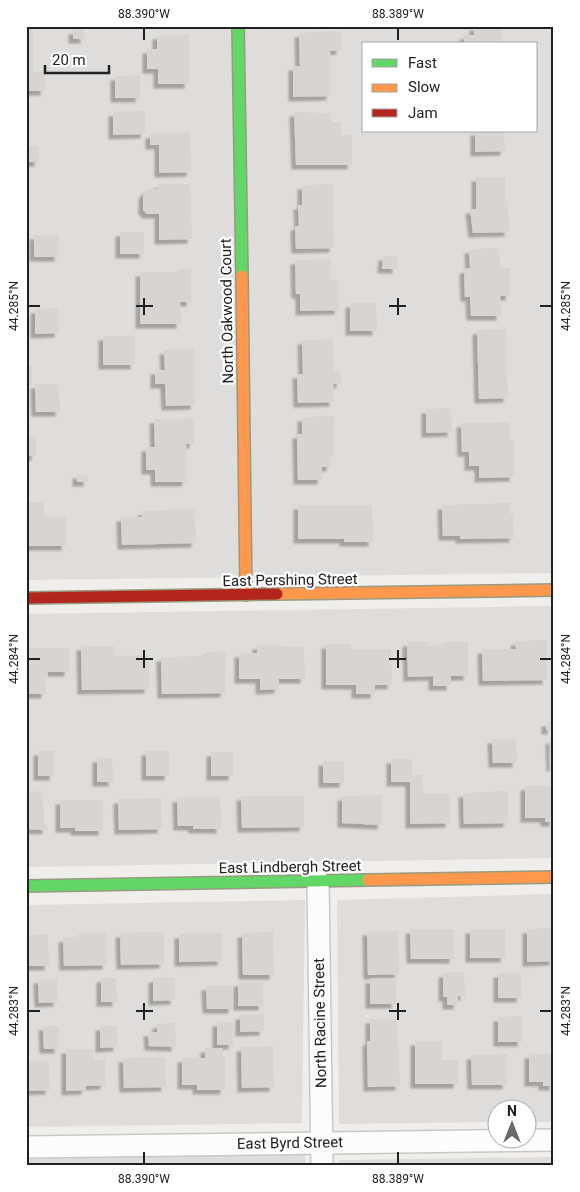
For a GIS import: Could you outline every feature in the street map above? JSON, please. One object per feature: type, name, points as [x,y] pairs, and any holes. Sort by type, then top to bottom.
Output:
[{"type":"street","name":"North Oakwood Court","points":[[238,26],[246,596]]},
{"type":"street","name":"East Pershing Street","points":[[26,598],[554,590]]},
{"type":"street","name":"East Lindbergh Street","points":[[26,886],[554,877]]},
{"type":"street","name":"North Racine Street","points":[[318,881],[322,1166]]},
{"type":"street","name":"East Byrd Street","points":[[26,1147],[554,1140]]},
{"type":"shaded area","points":[[26,26],[554,26],[554,573],[26,580]]},
{"type":"shaded area","points":[[554,606],[554,858],[26,867],[26,614]]},
{"type":"shaded area","points":[[554,894],[554,1122],[538,1122],[538,1100],[488,1100],[488,1122],[339,1124],[337,900]]},
{"type":"shaded area","points":[[305,900],[302,1123],[26,1127],[26,905]]},
{"type":"shaded area","points":[[305,1153],[305,1166],[26,1166],[26,1159]]},
{"type":"shaded area","points":[[554,1157],[554,1166],[339,1166],[339,1160]]},
{"type":"building","points":[[26,26],[33,26],[33,72],[45,72],[45,91],[26,91]]},
{"type":"building","points":[[474,26],[502,26],[502,42],[464,42],[464,35],[474,35]]},
{"type":"building","points":[[73,30],[84,30],[85,39],[73,39]]},
{"type":"building","points":[[341,31],[341,50],[330,51],[331,96],[293,97],[293,66],[300,66],[299,33]]},
{"type":"building","points":[[189,34],[189,84],[158,84],[158,69],[147,69],[147,49],[157,49],[157,35]]},
{"type":"building","points":[[140,75],[140,98],[115,98],[115,76]]},
{"type":"building","points":[[145,111],[145,134],[113,135],[113,112]]},
{"type":"building","points":[[294,112],[331,113],[331,122],[341,122],[341,135],[352,135],[352,165],[296,165]]},
{"type":"building","points":[[185,131],[190,131],[191,172],[159,173],[159,145],[150,145],[150,134],[185,133]]},
{"type":"building","points":[[475,132],[504,132],[505,151],[475,152]]},
{"type":"building","points":[[26,146],[38,146],[39,162],[26,162]]},
{"type":"building","points":[[476,177],[505,177],[505,201],[508,201],[509,232],[473,233],[470,209],[476,209]]},
{"type":"building","points":[[158,184],[190,184],[192,239],[159,240],[159,214],[147,214],[143,210],[143,194],[148,189],[158,189]]},
{"type":"building","points":[[333,184],[334,248],[296,249],[295,226],[299,226],[298,205],[302,205],[302,185]]},
{"type":"building","points":[[120,232],[144,232],[144,254],[120,254]]},
{"type":"building","points":[[34,235],[59,235],[59,257],[34,257]]},
{"type":"building","points":[[499,248],[500,268],[510,268],[510,296],[500,296],[501,316],[471,316],[470,297],[465,297],[464,269],[470,268],[469,249]]},
{"type":"building","points":[[383,256],[397,256],[397,269],[382,269]]},
{"type":"building","points":[[331,259],[331,280],[339,280],[339,310],[300,311],[300,294],[296,294],[295,260]]},
{"type":"building","points":[[178,269],[191,269],[191,302],[180,302],[181,324],[140,324],[140,272],[178,272]]},
{"type":"building","points":[[350,303],[376,303],[377,331],[350,331]]},
{"type":"building","points":[[59,308],[59,333],[35,334],[35,309]]},
{"type":"building","points":[[506,329],[508,398],[479,399],[477,330]]},
{"type":"building","points":[[103,336],[135,336],[135,365],[103,365]]},
{"type":"building","points":[[333,339],[334,371],[340,371],[341,384],[333,384],[334,402],[298,403],[297,374],[303,374],[302,340]]},
{"type":"building","points":[[194,349],[195,405],[166,406],[165,384],[155,384],[155,370],[165,370],[164,350]]},
{"type":"building","points":[[26,366],[32,366],[32,385],[26,385]]},
{"type":"building","points":[[35,384],[59,384],[60,412],[36,412]]},
{"type":"building","points":[[451,408],[452,432],[426,433],[426,409]]},
{"type":"building","points":[[334,416],[334,456],[331,456],[331,467],[322,467],[322,480],[298,480],[297,434],[302,434],[302,417]]},
{"type":"building","points":[[194,418],[194,444],[186,444],[187,482],[155,482],[155,470],[146,470],[146,447],[155,447],[154,419]]},
{"type":"building","points":[[510,422],[510,441],[514,441],[514,477],[479,478],[479,466],[469,466],[469,452],[462,452],[461,423]]},
{"type":"building","points":[[26,436],[36,436],[36,456],[26,456]]},
{"type":"building","points":[[77,474],[88,475],[88,482],[77,482]]},
{"type":"building","points":[[27,502],[43,502],[45,517],[66,517],[66,546],[26,546]]},
{"type":"building","points":[[510,503],[510,514],[513,514],[514,538],[460,539],[460,536],[443,536],[442,505]]},
{"type":"building","points":[[298,505],[372,505],[373,542],[344,542],[344,539],[298,539]]},
{"type":"building","points":[[195,509],[196,543],[122,545],[121,517],[142,517],[142,511]]},
{"type":"building","points":[[547,640],[547,680],[483,681],[482,649],[516,649],[515,641]]},
{"type":"building","points":[[407,642],[428,642],[428,646],[442,646],[442,642],[468,642],[468,676],[451,676],[451,686],[433,686],[433,676],[408,677]]},
{"type":"building","points":[[326,644],[351,644],[351,649],[391,649],[392,685],[375,685],[375,694],[356,694],[356,685],[326,685]]},
{"type":"building","points":[[257,645],[304,647],[305,679],[279,679],[279,689],[260,690],[260,679],[239,679],[239,653],[257,653]]},
{"type":"building","points":[[81,646],[114,646],[114,656],[149,655],[149,689],[82,690]]},
{"type":"building","points":[[26,648],[69,648],[69,672],[48,672],[48,678],[45,678],[46,694],[26,694]]},
{"type":"building","points":[[226,651],[225,693],[162,694],[161,657],[206,656],[206,652]]},
{"type":"building","points":[[546,722],[552,722],[552,730],[546,730]]},
{"type":"building","points":[[492,739],[516,739],[517,763],[493,763]]},
{"type":"building","points":[[554,739],[554,767],[551,767],[550,740]]},
{"type":"building","points":[[38,751],[54,751],[54,776],[38,776]]},
{"type":"building","points":[[146,751],[169,751],[169,776],[146,776]]},
{"type":"building","points":[[211,752],[233,752],[233,776],[211,776]]},
{"type":"building","points":[[97,758],[112,758],[113,782],[97,782]]},
{"type":"building","points":[[391,759],[412,759],[412,775],[422,775],[423,794],[450,794],[450,823],[410,824],[410,782],[391,782]]},
{"type":"building","points":[[323,761],[344,761],[344,783],[323,783]]},
{"type":"building","points":[[525,786],[554,786],[554,822],[545,822],[545,818],[525,818]]},
{"type":"building","points":[[43,791],[44,825],[47,825],[47,830],[26,829],[26,792]]},
{"type":"building","points":[[508,791],[508,823],[464,824],[463,793]]},
{"type":"building","points":[[382,795],[382,825],[342,823],[342,796]]},
{"type":"building","points":[[241,796],[304,796],[304,827],[242,828]]},
{"type":"building","points":[[220,797],[221,829],[193,829],[193,826],[178,826],[177,798]]},
{"type":"building","points":[[161,798],[162,829],[119,830],[118,799]]},
{"type":"building","points":[[60,800],[103,800],[103,831],[75,831],[75,828],[60,828]]},
{"type":"building","points":[[554,928],[554,961],[527,962],[527,929]]},
{"type":"building","points":[[410,929],[454,929],[454,959],[411,959]]},
{"type":"building","points":[[470,929],[505,929],[505,958],[470,958]]},
{"type":"building","points":[[367,931],[398,931],[399,974],[368,975]]},
{"type":"building","points":[[164,932],[164,964],[121,965],[120,933]]},
{"type":"building","points":[[273,932],[274,975],[243,975],[242,933]]},
{"type":"building","points":[[106,933],[107,965],[64,966],[63,938],[78,937],[78,934]]},
{"type":"building","points":[[222,933],[222,961],[179,962],[179,934]]},
{"type":"building","points":[[48,934],[49,966],[26,966],[26,935]]},
{"type":"building","points":[[464,972],[465,996],[458,996],[458,1005],[447,1005],[447,997],[443,997],[443,973]]},
{"type":"building","points":[[498,973],[521,973],[521,998],[498,998]]},
{"type":"building","points":[[174,977],[175,1000],[153,1001],[153,978]]},
{"type":"building","points":[[101,978],[116,978],[117,1002],[101,1002]]},
{"type":"building","points":[[396,978],[396,1004],[370,1004],[370,979]]},
{"type":"building","points":[[38,979],[57,979],[58,1002],[39,1003]]},
{"type":"building","points":[[238,982],[263,982],[263,1006],[238,1006]]},
{"type":"building","points":[[206,986],[233,986],[233,1009],[207,1009]]},
{"type":"building","points":[[264,1014],[264,1031],[240,1032],[240,1015]]},
{"type":"building","points":[[522,1016],[522,1042],[498,1042],[498,1017]]},
{"type":"building","points":[[370,1019],[397,1019],[400,1086],[368,1087],[367,1041],[370,1041]]},
{"type":"building","points":[[217,1022],[233,1022],[233,1045],[217,1045]]},
{"type":"building","points":[[175,1023],[176,1047],[149,1046],[148,1032],[157,1032],[157,1024]]},
{"type":"building","points":[[43,1026],[59,1026],[59,1049],[44,1049]]},
{"type":"building","points":[[100,1026],[117,1026],[118,1047],[100,1048]]},
{"type":"building","points":[[415,1041],[442,1041],[442,1060],[458,1060],[458,1084],[415,1084]]},
{"type":"building","points":[[273,1046],[274,1087],[242,1088],[241,1047]]},
{"type":"building","points":[[205,1048],[222,1048],[223,1057],[225,1057],[225,1090],[197,1090],[197,1085],[182,1085],[182,1058],[205,1058]]},
{"type":"building","points":[[66,1049],[93,1049],[93,1060],[105,1060],[105,1085],[86,1086],[86,1090],[66,1091]]},
{"type":"building","points":[[507,1054],[507,1085],[472,1085],[471,1055]]},
{"type":"building","points":[[529,1054],[554,1054],[554,1086],[543,1086],[543,1082],[529,1082]]},
{"type":"building","points":[[165,1057],[166,1087],[124,1088],[123,1058]]},
{"type":"building","points":[[49,1061],[50,1090],[26,1091],[26,1062]]},
{"type":"traffic: fast","points":[[238,26],[242,276]]},
{"type":"traffic: fast","points":[[26,886],[368,880]]},
{"type":"traffic: slow","points":[[242,276],[246,595]]},
{"type":"traffic: slow","points":[[277,594],[554,590]]},
{"type":"traffic: slow","points":[[368,880],[554,877]]},
{"type":"traffic: jam","points":[[26,598],[277,594]]}]
